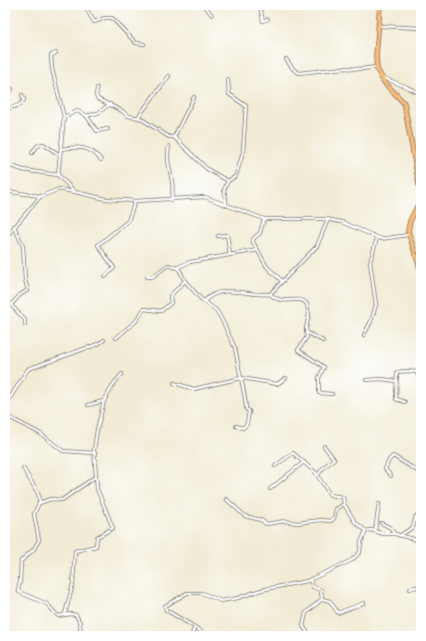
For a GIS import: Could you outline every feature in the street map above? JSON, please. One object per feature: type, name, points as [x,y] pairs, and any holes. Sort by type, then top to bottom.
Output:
[{"type":"highway","points":[[380,5],[376,67],[381,77],[404,103],[421,195]]},
{"type":"highway","points":[[421,199],[410,221],[408,235],[421,271]]},
{"type":"street","points":[[84,5],[94,22],[103,18],[112,18],[136,43],[144,44]]},
{"type":"street","points":[[204,5],[212,15]]},
{"type":"street","points":[[260,5],[264,21],[268,19]]},
{"type":"street","points":[[378,26],[421,28]]},
{"type":"street","points":[[56,53],[51,55],[52,69],[64,117],[58,175]]},
{"type":"street","points":[[286,59],[292,69],[299,73],[344,68],[363,69],[376,67]]},
{"type":"street","points":[[138,117],[170,76]]},
{"type":"street","points":[[381,77],[407,86],[421,94]]},
{"type":"street","points":[[226,205],[224,191],[228,181],[235,178],[240,165],[244,141],[246,106],[229,93],[228,79]]},
{"type":"street","points":[[97,88],[96,97],[123,111],[128,116],[138,117],[168,136],[174,137],[207,169],[228,181]]},
{"type":"street","points":[[5,95],[12,89]]},
{"type":"street","points":[[5,110],[17,107],[23,102],[24,99],[22,95]]},
{"type":"street","points":[[174,137],[194,97]]},
{"type":"street","points":[[86,116],[98,113],[110,104]]},
{"type":"street","points":[[64,117],[76,111],[86,116],[97,131],[108,129]]},
{"type":"street","points":[[32,153],[37,146],[43,144],[60,155]]},
{"type":"street","points":[[169,146],[169,168],[174,189],[171,200]]},
{"type":"street","points":[[61,149],[86,148],[94,152],[102,160]]},
{"type":"street","points":[[5,164],[23,170],[58,175],[74,192]]},
{"type":"street","points":[[5,190],[40,196],[59,190],[106,199],[135,201],[205,197],[264,219],[328,220],[344,222],[383,240],[408,235]]},
{"type":"street","points":[[5,238],[40,196]]},
{"type":"street","points":[[105,277],[114,268],[98,245],[128,221],[135,201]]},
{"type":"street","points":[[264,219],[260,233],[253,240],[267,267],[282,281]]},
{"type":"street","points":[[270,294],[317,246],[328,220]]},
{"type":"street","points":[[14,226],[22,246],[25,280],[28,290],[20,295],[11,305],[24,320],[25,325]]},
{"type":"street","points":[[218,236],[227,235],[230,255]]},
{"type":"street","points":[[364,335],[371,321],[376,305],[370,262],[377,238]]},
{"type":"street","points":[[178,268],[180,264],[258,250]]},
{"type":"street","points":[[147,277],[153,276],[168,265],[178,268],[185,281],[218,314],[235,348],[246,408],[249,411],[249,419],[244,427],[236,426]]},
{"type":"street","points":[[116,338],[136,321],[144,309],[161,311],[167,308],[171,303],[170,296],[185,281]]},
{"type":"street","points":[[204,301],[211,296],[227,290],[254,294],[270,294],[283,302],[298,299],[306,303],[309,314],[305,341],[298,350],[324,367],[319,378],[319,394],[332,394]]},
{"type":"street","points":[[306,332],[323,341]]},
{"type":"street","points":[[5,406],[27,369],[98,344],[104,340]]},
{"type":"street","points":[[405,402],[397,399],[397,372],[412,371],[417,373],[417,378],[421,384]]},
{"type":"street","points":[[65,614],[74,584],[75,551],[96,546],[97,537],[113,528],[100,497],[96,477],[94,453],[97,430],[102,416],[104,401],[115,382],[122,374]]},
{"type":"street","points":[[174,383],[194,389],[241,378],[277,384],[286,378]]},
{"type":"street","points":[[366,380],[382,379],[396,381]]},
{"type":"street","points":[[88,405],[104,401]]},
{"type":"street","points":[[5,415],[41,434],[63,451],[94,453]]},
{"type":"street","points":[[318,476],[323,468],[334,459],[324,446]]},
{"type":"street","points":[[276,466],[292,452],[318,476],[329,494],[342,496],[344,504],[354,522],[366,531],[401,535],[421,544]]},
{"type":"street","points":[[391,476],[385,469],[389,460],[394,456],[421,473]]},
{"type":"street","points":[[270,488],[304,462]]},
{"type":"street","points":[[23,468],[38,493],[40,503],[34,514],[39,540],[34,549],[21,561],[18,590],[47,604],[58,616],[73,614],[78,617],[81,636]]},
{"type":"street","points":[[40,503],[51,500],[62,500],[96,477]]},
{"type":"street","points":[[226,499],[245,516],[261,520],[268,524],[285,521],[297,523],[321,520],[330,521],[334,519],[336,509],[344,504]]},
{"type":"street","points":[[375,531],[379,504]]},
{"type":"street","points":[[401,535],[413,527],[416,516],[421,513]]},
{"type":"street","points":[[381,523],[391,528],[395,534]]},
{"type":"street","points":[[205,636],[166,610],[165,606],[189,593],[202,593],[221,601],[310,580],[342,566],[354,558],[360,552],[362,540],[366,531]]},
{"type":"street","points":[[310,580],[313,587],[321,590],[322,599]]},
{"type":"street","points":[[410,589],[421,588]]},
{"type":"street","points":[[322,599],[330,601],[338,614],[364,603]]},
{"type":"street","points":[[310,636],[303,628],[305,616],[322,599]]},
{"type":"street","points":[[191,636],[195,628]]}]
